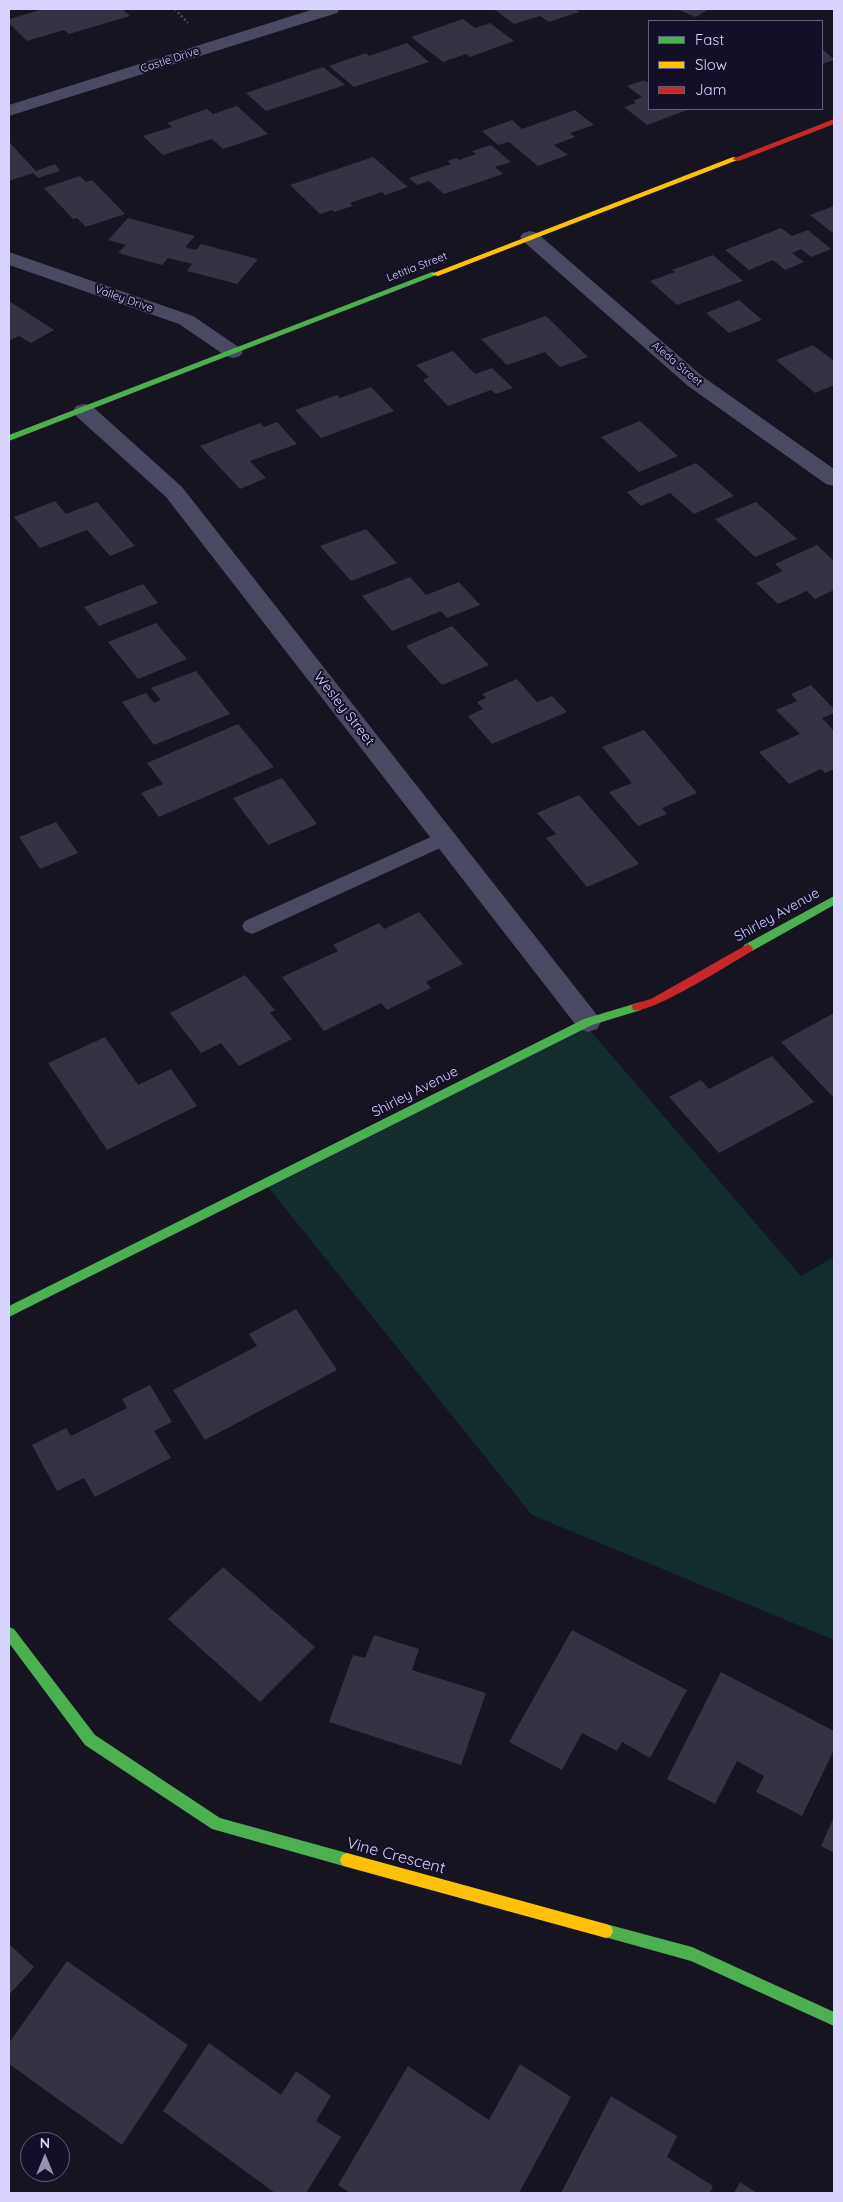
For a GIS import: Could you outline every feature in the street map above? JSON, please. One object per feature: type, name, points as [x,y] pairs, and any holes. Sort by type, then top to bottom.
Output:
[{"type":"street","name":"Castle Drive","points":[[9,111],[331,9]]},
{"type":"street","name":"Letitia Street","points":[[9,438],[84,411],[834,121]]},
{"type":"street","name":"Aleda Street","points":[[530,237],[696,381],[834,479]]},
{"type":"street","name":"Valley Drive","points":[[9,258],[186,320],[233,352]]},
{"type":"street","name":"Wesley Street","points":[[84,411],[174,492],[588,1022]]},
{"type":"street","name":"Shirley Avenue","points":[[9,1312],[588,1022],[654,1002],[834,900]]},
{"type":"street","name":"Vine Crescent","points":[[9,1633],[90,1740],[217,1824],[692,1954],[834,2019]]},
{"type":"lane","points":[[252,926],[444,838]]},
{"type":"path","points":[[175,9],[192,27]]},
{"type":"green space","points":[[587,1027],[801,1276],[834,1257],[834,1640],[532,1515],[268,1187]]},
{"type":"building","points":[[43,9],[122,9],[130,16],[69,34],[64,30],[27,41],[9,23],[9,19]]},
{"type":"building","points":[[494,9],[575,9],[579,12],[549,22],[540,16],[514,24]]},
{"type":"building","points":[[676,9],[709,9],[696,17]]},
{"type":"building","points":[[463,19],[475,28],[490,23],[514,41],[470,57],[466,54],[443,62],[411,37]]},
{"type":"building","points":[[407,43],[429,62],[354,87],[329,66],[366,53],[369,56]]},
{"type":"building","points":[[823,50],[834,59],[823,64]]},
{"type":"building","points":[[323,67],[345,85],[266,111],[246,93]]},
{"type":"building","points":[[644,80],[648,81],[648,110],[687,110],[647,125],[624,107],[636,103],[633,101],[642,97],[627,86]]},
{"type":"building","points":[[237,106],[268,134],[223,149],[212,139],[163,155],[143,136],[172,127],[167,123],[207,109],[213,114]]},
{"type":"building","points":[[575,110],[594,125],[570,133],[575,137],[554,145],[568,155],[538,166],[509,142],[498,145],[482,131],[512,120],[522,129]]},
{"type":"building","points":[[9,142],[36,171],[55,164],[60,171],[38,178],[33,173],[9,181]]},
{"type":"building","points":[[491,145],[511,162],[495,167],[503,174],[444,194],[429,181],[417,185],[409,178],[451,164],[447,161],[457,158],[459,160],[476,154],[472,151]]},
{"type":"building","points":[[373,157],[408,187],[385,195],[382,192],[350,203],[353,206],[320,214],[290,185]]},
{"type":"building","points":[[80,176],[86,182],[92,180],[125,214],[86,227],[77,218],[73,219],[44,188]]},
{"type":"building","points":[[834,206],[834,234],[810,215]]},
{"type":"building","points":[[128,218],[195,236],[185,247],[196,250],[201,244],[258,259],[237,284],[187,271],[192,264],[168,258],[162,265],[118,253],[126,245],[108,240]]},
{"type":"building","points":[[781,228],[792,236],[808,230],[831,249],[811,257],[801,249],[792,253],[804,262],[785,270],[773,260],[749,270],[725,250]]},
{"type":"building","points":[[713,255],[743,281],[677,305],[650,281],[675,272],[672,270]]},
{"type":"building","points":[[739,300],[762,320],[729,333],[706,313]]},
{"type":"building","points":[[9,301],[54,330],[31,343],[19,336],[9,341]]},
{"type":"building","points":[[546,316],[588,357],[560,367],[545,352],[507,365],[481,339]]},
{"type":"building","points":[[813,345],[834,361],[834,385],[815,393],[776,360]]},
{"type":"building","points":[[453,351],[475,374],[492,368],[513,388],[496,394],[491,390],[448,406],[423,380],[429,377],[416,365]]},
{"type":"building","points":[[371,387],[394,411],[321,438],[295,410],[337,395],[340,398]]},
{"type":"building","points":[[640,421],[678,456],[639,472],[601,437]]},
{"type":"building","points":[[277,422],[297,444],[250,461],[266,478],[240,489],[200,446],[260,423],[264,427]]},
{"type":"building","points":[[696,463],[734,496],[694,514],[670,493],[641,506],[627,492]]},
{"type":"building","points":[[55,501],[66,514],[97,502],[135,546],[110,556],[87,530],[40,548],[14,517]]},
{"type":"building","points":[[756,502],[797,539],[755,557],[715,519]]},
{"type":"building","points":[[366,529],[397,563],[351,581],[320,546]]},
{"type":"building","points":[[817,545],[834,561],[834,590],[815,599],[807,591],[778,604],[756,583],[783,571],[775,564]]},
{"type":"building","points":[[410,577],[426,595],[459,582],[480,605],[447,618],[441,611],[392,631],[362,596]]},
{"type":"building","points":[[143,584],[158,603],[99,626],[84,607]]},
{"type":"building","points":[[156,623],[187,659],[138,679],[108,642]]},
{"type":"building","points":[[452,626],[489,665],[442,685],[406,646]]},
{"type":"building","points":[[196,671],[230,714],[154,745],[122,702],[146,693],[154,703],[161,700],[151,688]]},
{"type":"building","points":[[517,679],[537,702],[552,696],[567,712],[492,744],[468,716],[483,709],[477,702],[486,698],[482,694]]},
{"type":"building","points":[[811,685],[834,709],[834,713],[822,718],[834,731],[834,769],[825,773],[821,769],[789,784],[759,752],[800,734],[776,710],[797,701],[791,694]]},
{"type":"building","points":[[238,724],[274,767],[159,817],[141,793],[163,784],[147,763]]},
{"type":"building","points":[[644,730],[697,793],[662,808],[667,814],[638,826],[609,792],[632,783],[602,747]]},
{"type":"building","points":[[282,778],[317,824],[268,845],[233,798]]},
{"type":"building","points":[[579,795],[639,864],[587,887],[546,838],[556,834],[537,813]]},
{"type":"building","points":[[56,822],[78,853],[40,869],[19,837]]},
{"type":"building","points":[[419,912],[463,964],[426,982],[431,988],[387,1010],[381,1003],[324,1031],[282,977],[338,951],[333,945],[379,923],[384,929]]},
{"type":"building","points":[[245,975],[275,1010],[270,1013],[292,1039],[239,1066],[221,1043],[201,1053],[170,1013]]},
{"type":"building","points":[[834,1013],[834,1098],[781,1042]]},
{"type":"building","points":[[105,1037],[138,1085],[171,1069],[197,1106],[107,1150],[48,1063]]},
{"type":"building","points":[[772,1056],[814,1102],[719,1153],[669,1097],[701,1080],[709,1089]]},
{"type":"building","points":[[296,1309],[337,1370],[205,1440],[173,1390],[257,1346],[249,1334]]},
{"type":"building","points":[[150,1385],[172,1422],[154,1431],[171,1458],[95,1497],[84,1478],[57,1491],[32,1445],[66,1428],[71,1436],[127,1408],[122,1399]]},
{"type":"building","points":[[223,1567],[315,1647],[260,1702],[168,1619]]},
{"type":"building","points":[[572,1630],[687,1690],[650,1758],[622,1742],[617,1751],[582,1733],[562,1770],[509,1742]]},
{"type":"building","points":[[374,1635],[419,1649],[412,1670],[486,1693],[461,1765],[329,1722],[353,1655],[365,1658]]},
{"type":"building","points":[[721,1672],[834,1731],[834,1750],[802,1816],[756,1792],[764,1776],[737,1761],[715,1804],[667,1779]]},
{"type":"building","points":[[834,1817],[834,1853],[821,1846]]},
{"type":"building","points":[[9,1944],[34,1967],[9,1995]]},
{"type":"building","points":[[67,1961],[188,2045],[122,2145],[9,2064],[9,2043]]},
{"type":"building","points":[[209,2043],[281,2095],[296,2071],[331,2096],[316,2121],[341,2137],[306,2193],[275,2193],[163,2111]]},
{"type":"building","points":[[520,2064],[571,2097],[519,2193],[350,2193],[338,2185],[408,2066],[489,2120]]},
{"type":"building","points":[[611,2096],[677,2136],[667,2157],[713,2186],[710,2193],[561,2193]]},
{"type":"building","points":[[740,2182],[757,2193],[734,2193]]},
{"type":"traffic: fast","points":[[9,438],[435,274]]},
{"type":"traffic: fast","points":[[748,948],[834,900]]},
{"type":"traffic: fast","points":[[9,1312],[588,1022],[637,1007]]},
{"type":"traffic: fast","points":[[9,1633],[90,1740],[217,1824],[347,1860]]},
{"type":"traffic: fast","points":[[606,1931],[692,1954],[834,2019]]},
{"type":"traffic: slow","points":[[435,274],[736,159]]},
{"type":"traffic: slow","points":[[347,1860],[606,1931]]},
{"type":"traffic: jam","points":[[736,159],[834,121]]},
{"type":"traffic: jam","points":[[637,1007],[654,1002],[748,948]]}]
